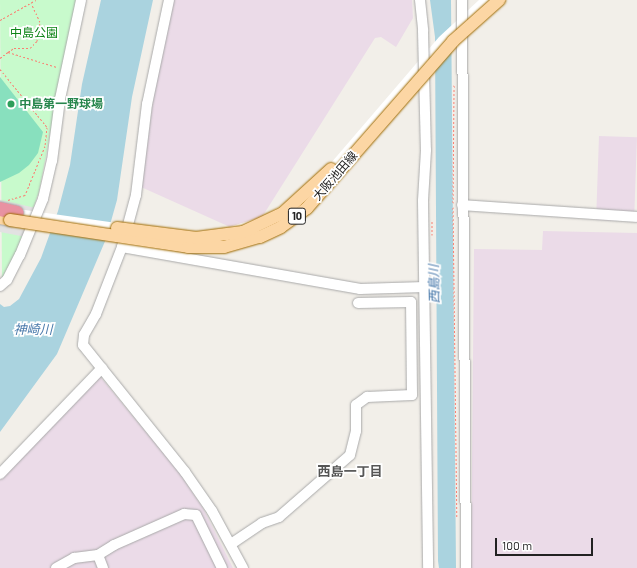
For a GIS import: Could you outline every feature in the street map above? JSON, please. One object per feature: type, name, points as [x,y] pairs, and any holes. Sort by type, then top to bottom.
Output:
[{"type":"main road","name":"大阪池田線","points":[[5,213],[182,238],[232,235],[263,225],[292,206],[322,179],[447,35],[485,0]]},
{"type":"main road","name":"大阪池田線","points":[[5,213],[188,247],[224,247],[260,238],[281,227],[307,208],[453,41],[499,0]]},
{"type":"street","points":[[0,286],[7,280],[20,255],[43,199],[52,161],[60,100],[81,0]]},
{"type":"street","points":[[169,0],[147,104],[136,195],[122,247],[96,314],[84,335],[83,344],[185,472],[212,511],[243,568]]},
{"type":"street","points":[[420,0],[423,31],[426,150],[423,200],[428,568]]},
{"type":"street","points":[[462,0],[462,205],[466,568]]},
{"type":"street","points":[[462,205],[637,217]]},
{"type":"street","points":[[122,247],[360,289],[425,287]]},
{"type":"street","points":[[393,288],[393,302]]},
{"type":"street","points":[[231,544],[262,523],[279,517],[350,455],[356,431],[356,405],[367,397],[412,395],[411,302],[358,303]]},
{"type":"street","points":[[0,474],[102,368]]},
{"type":"street","points":[[56,568],[74,558],[98,555],[114,545],[184,514],[196,515],[222,568]]},
{"type":"street","points":[[98,555],[103,568]]},
{"type":"path","points":[[0,20],[36,0]]},
{"type":"path","points":[[0,58],[14,48],[30,48],[37,41],[40,22],[31,3]]},
{"type":"path","points":[[8,52],[61,68]]},
{"type":"path","points":[[0,69],[47,128],[45,146],[25,195],[16,200],[5,213]]},
{"type":"path","points":[[454,78],[457,520]]},
{"type":"shaded area","points":[[173,0],[412,0],[413,18],[396,47],[381,37],[375,38],[250,236],[141,187],[157,73]]},
{"type":"shaded area","points":[[599,136],[637,137],[634,221],[596,220]]},
{"type":"shaded area","points":[[0,200],[36,208],[26,237],[0,232]]},
{"type":"shaded area","points":[[543,231],[637,233],[637,568],[471,568],[474,249],[542,250]]},
{"type":"shaded area","points":[[98,374],[178,471],[203,508],[233,568],[0,568],[0,475]]},
{"type":"green space","name":"中島公園","points":[[0,0],[76,0],[39,192],[19,248],[2,281]]},
{"type":"green space","name":"中島第一野球場","points":[[0,77],[43,132],[38,153],[29,165],[19,173],[0,182]]},
{"type":"water","name":"神崎川","points":[[101,0],[153,0],[132,97],[117,200],[106,239],[57,354],[0,432],[0,304],[4,307],[10,306],[19,299],[41,258],[58,211],[70,165],[82,84]]},
{"type":"water","points":[[430,0],[451,0],[456,568],[439,568],[438,561],[435,37]]},
{"type":"pier","points":[[479,0],[506,0],[455,44],[309,211],[217,252],[14,224],[18,209],[180,232],[219,230],[262,217],[298,195],[319,177],[439,37]]},
{"type":"place","name":"中島第一野球場","points":[[11,104]]},
{"type":"district","name":"西島一丁目","points":[[350,471]]},
{"type":"water label","name":"西島川","points":[[434,284]]}]
